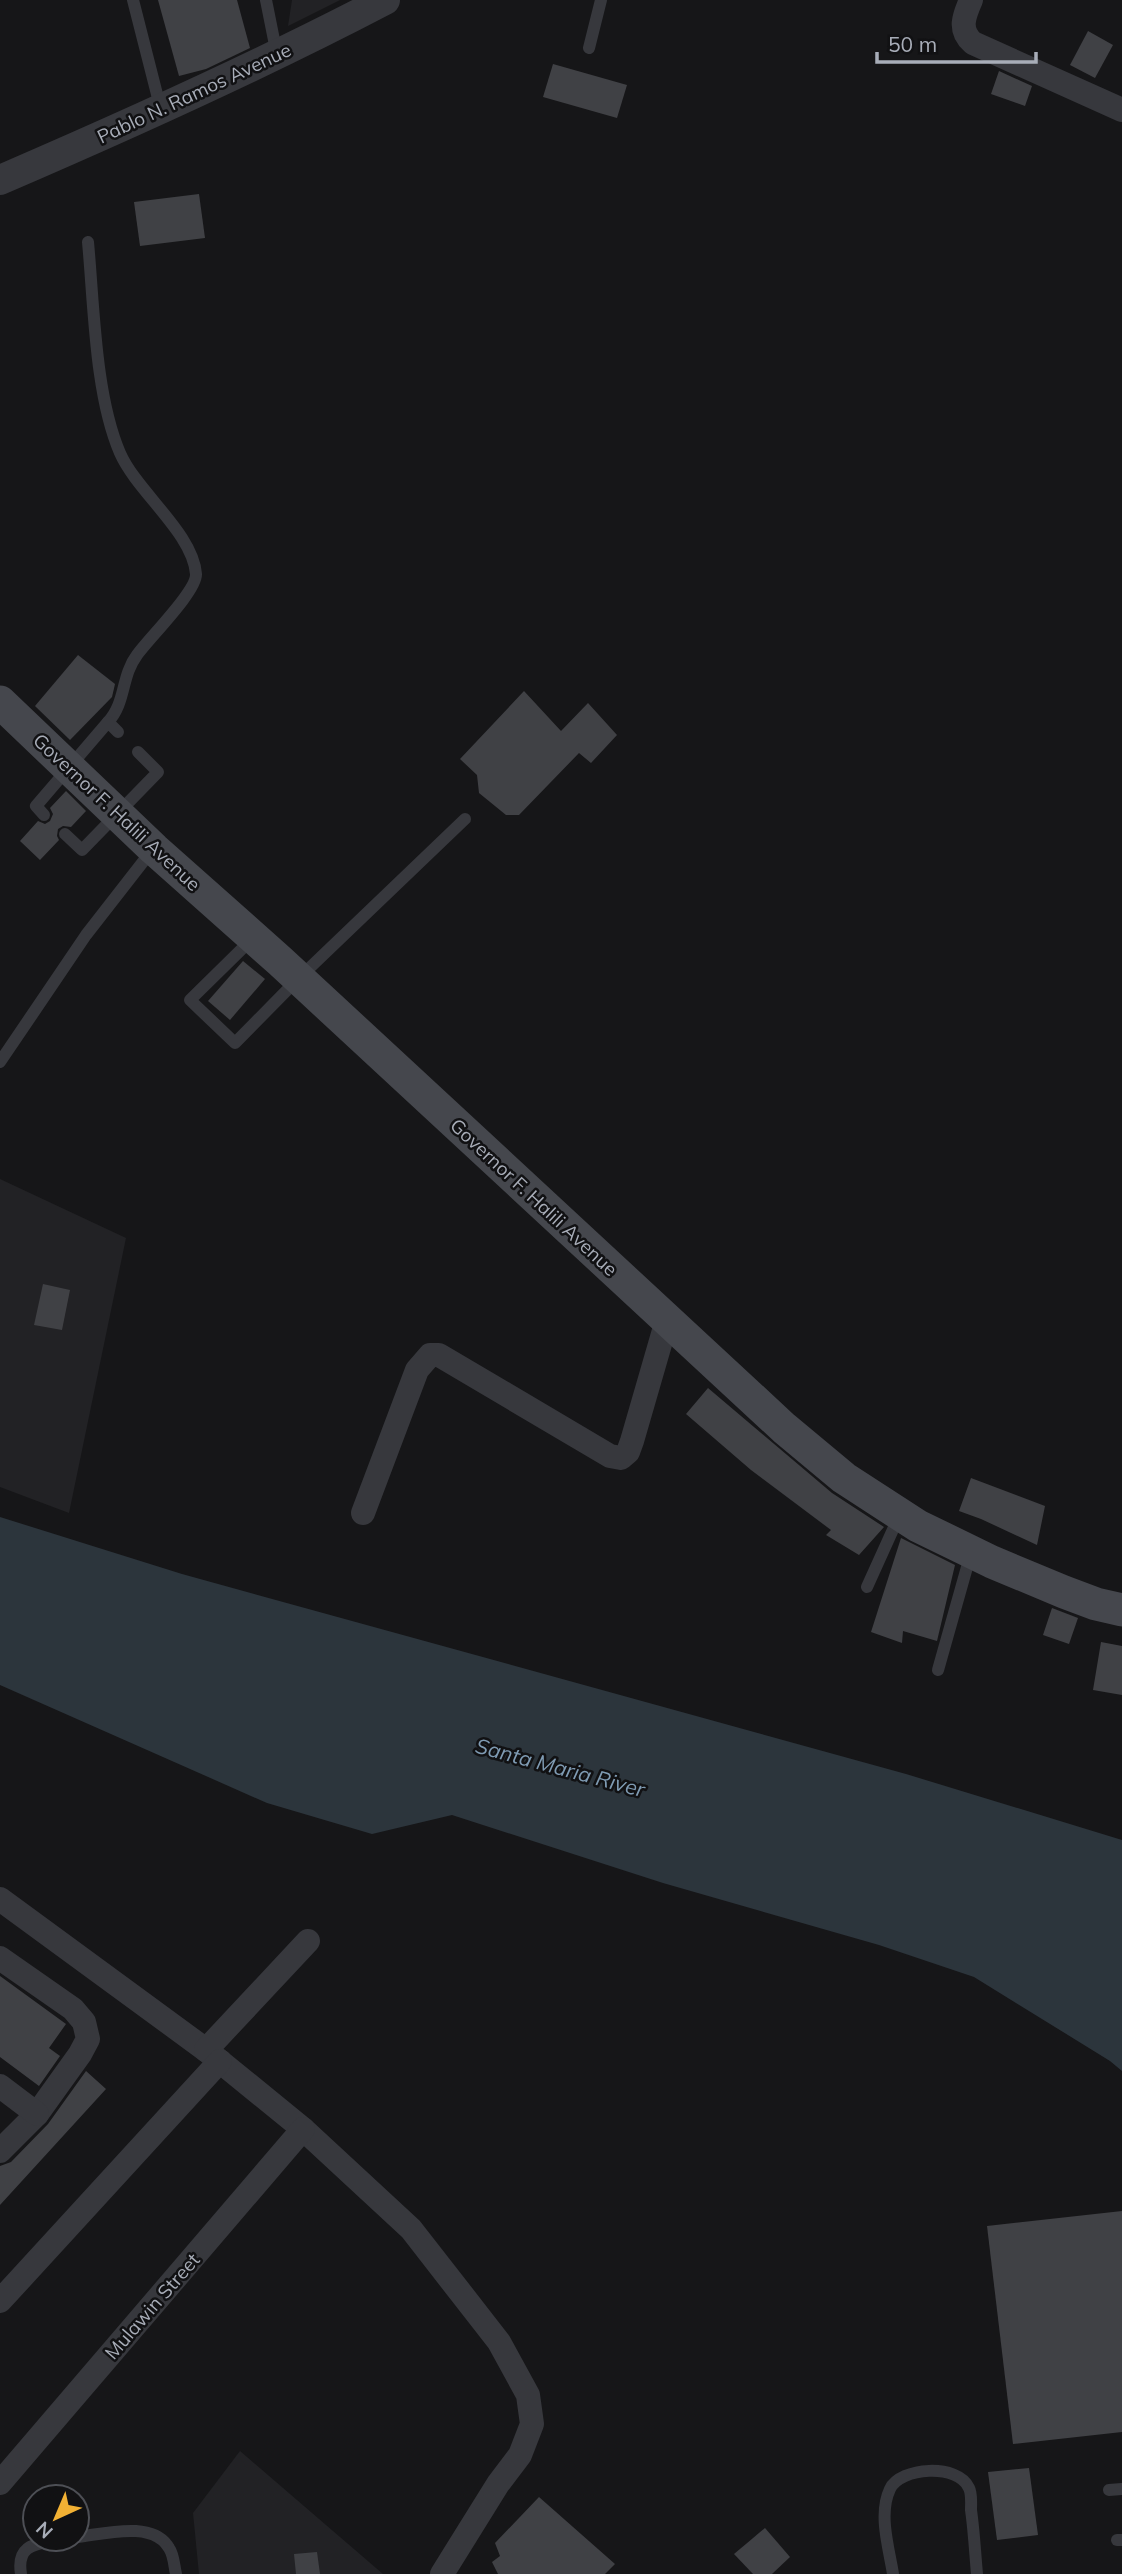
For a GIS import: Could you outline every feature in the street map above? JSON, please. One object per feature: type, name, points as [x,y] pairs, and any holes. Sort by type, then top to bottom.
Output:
[{"type":"main road","name":"Governor F. Halili Avenue","points":[[0,702],[153,849],[298,979],[784,1429],[844,1478],[918,1526],[971,1552],[1086,1600],[1122,1610]]},
{"type":"street","name":"Pablo N. Ramos Avenue","points":[[0,180],[161,110],[385,0]]},
{"type":"street","points":[[971,0],[962,25],[965,36],[973,43],[1122,110]]},
{"type":"street","points":[[363,1513],[417,1370],[430,1355],[439,1355],[610,1456],[621,1458],[628,1452],[632,1441],[667,1320]]},
{"type":"street","points":[[0,1899],[213,2056],[303,2129],[411,2229],[499,2342],[528,2395],[532,2424],[520,2455],[498,2484],[442,2574]]},
{"type":"street","points":[[0,2301],[213,2056],[308,1941]]},
{"type":"street","points":[[0,1958],[73,2009],[84,2022],[88,2039],[37,2114],[0,2151]]},
{"type":"street","points":[[0,2086],[37,2114]]},
{"type":"street","name":"Mulawin Street","points":[[0,2483],[303,2129]]},
{"type":"lane","points":[[133,0],[161,110]]},
{"type":"lane","points":[[266,0],[277,55]]},
{"type":"lane","points":[[589,48],[601,0]]},
{"type":"lane","points":[[44,814],[36,806],[108,722],[121,702],[126,677],[134,658],[189,592],[196,579],[193,560],[181,538],[127,467],[113,433],[102,389],[88,242]]},
{"type":"lane","points":[[108,722],[118,732]]},
{"type":"lane","points":[[65,834],[82,850],[158,772],[138,752]]},
{"type":"lane","points":[[253,938],[190,1000],[235,1043],[465,819]]},
{"type":"lane","points":[[0,1062],[86,934],[153,849]]},
{"type":"lane","points":[[867,1587],[900,1514]]},
{"type":"lane","points":[[939,1670],[971,1552]]},
{"type":"lane","points":[[893,2574],[885,2518],[886,2500],[891,2486],[902,2478],[946,2470],[960,2477],[969,2488],[977,2574]]},
{"type":"lane","points":[[91,2536],[145,2530],[162,2539],[171,2549],[176,2574]]},
{"type":"lane","points":[[21,2574],[19,2562],[22,2553]]},
{"type":"shaded area","points":[[292,0],[340,0],[288,26]]},
{"type":"shaded area","points":[[0,1179],[126,1238],[69,1513],[0,1487]]},
{"type":"shaded area","points":[[240,2451],[383,2574],[199,2574],[193,2513]]},
{"type":"water","name":"Santa Maria River","points":[[0,1517],[182,1574],[906,1774],[1122,1840],[1122,2071],[974,1977],[879,1945],[663,1883],[452,1815],[372,1834],[267,1803],[0,1685]]},
{"type":"building","points":[[158,0],[237,0],[250,48],[206,69],[179,76]]},
{"type":"building","points":[[1088,31],[1113,45],[1095,78],[1070,65]]},
{"type":"building","points":[[553,64],[627,85],[617,118],[543,97]]},
{"type":"building","points":[[999,71],[1032,86],[1025,106],[991,94]]},
{"type":"building","points":[[199,194],[205,238],[140,246],[134,202]]},
{"type":"building","points":[[78,655],[115,684],[112,697],[70,740],[35,706]]},
{"type":"building","points":[[524,691],[561,731],[588,703],[617,735],[591,763],[579,753],[519,815],[506,815],[479,793],[477,775],[460,759]]},
{"type":"building","points":[[66,791],[86,811],[71,827],[63,826],[58,829],[59,840],[40,860],[20,841],[38,821],[45,824],[50,821],[53,814],[50,808]]},
{"type":"building","points":[[243,961],[265,979],[230,1020],[208,1001]]},
{"type":"building","points":[[43,1284],[70,1290],[62,1330],[34,1325]]},
{"type":"building","points":[[708,1388],[832,1493],[884,1527],[859,1555],[826,1535],[831,1530],[751,1470],[686,1414]]},
{"type":"building","points":[[971,1478],[1045,1506],[1037,1545],[959,1511]]},
{"type":"building","points":[[901,1538],[955,1565],[937,1641],[903,1631],[902,1643],[871,1632]]},
{"type":"building","points":[[1052,1608],[1078,1618],[1069,1644],[1043,1635]]},
{"type":"building","points":[[1101,1642],[1122,1646],[1122,1695],[1093,1690]]},
{"type":"building","points":[[0,1976],[66,2024],[49,2048],[60,2056],[39,2086],[0,2057]]},
{"type":"building","points":[[86,2071],[106,2089],[0,2205],[0,2166],[11,2162],[48,2124]]},
{"type":"building","points":[[1122,2211],[1122,2432],[1013,2444],[987,2226]]},
{"type":"building","points":[[1029,2468],[1038,2535],[997,2540],[988,2472]]},
{"type":"building","points":[[539,2497],[615,2564],[605,2574],[498,2574],[492,2562],[500,2556],[495,2543]]},
{"type":"building","points":[[765,2528],[790,2557],[772,2574],[753,2574],[734,2554]]},
{"type":"building","points":[[317,2552],[320,2574],[296,2574],[294,2554]]}]
